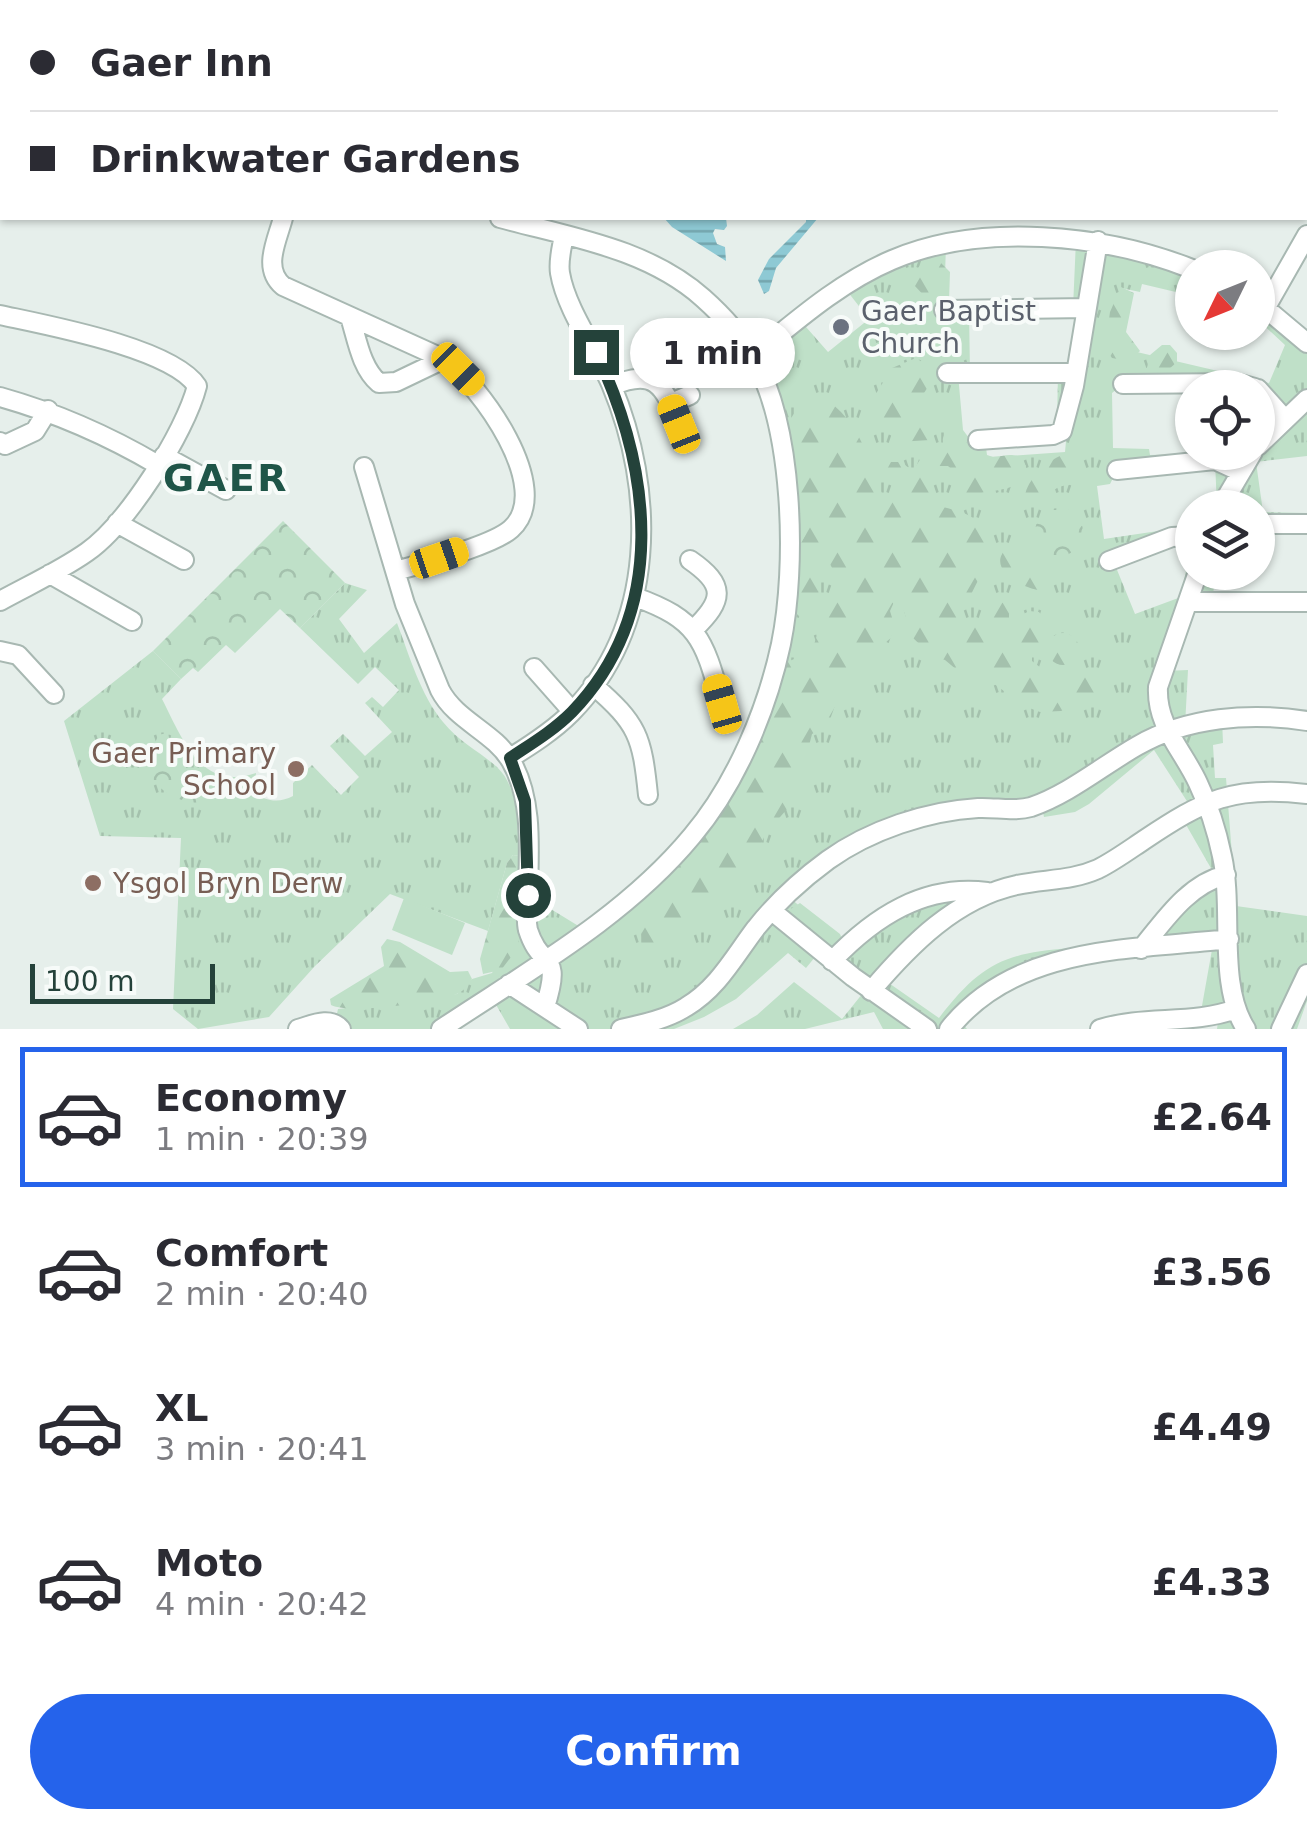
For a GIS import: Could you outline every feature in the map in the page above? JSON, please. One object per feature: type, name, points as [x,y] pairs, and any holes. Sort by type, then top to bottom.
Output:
[{"type":"street","points":[[280,220],[271,271],[275,279],[350,318],[444,358],[475,386],[507,437],[519,470],[524,504],[513,528],[501,536],[396,571]]},
{"type":"street","points":[[441,1029],[639,891],[696,832],[726,787],[766,696],[781,644],[788,560],[788,514],[771,398],[752,356],[720,314],[678,278],[617,249],[508,220]]},
{"type":"street","points":[[510,758],[544,737],[572,712],[608,664],[635,597],[643,533],[636,465],[612,386],[560,275],[564,235]]},
{"type":"street","points":[[1275,284],[1307,235]]},
{"type":"street","points":[[752,356],[854,279],[894,259],[940,245],[994,239],[1098,241],[1175,262]]},
{"type":"street","points":[[978,440],[1062,431],[1076,374],[1098,241]]},
{"type":"street","points":[[944,310],[1087,308]]},
{"type":"street","points":[[0,314],[66,329],[158,358],[190,375],[198,386],[194,401],[161,461],[116,523],[90,550],[0,601]]},
{"type":"street","points":[[1275,315],[1307,342]]},
{"type":"street","points":[[350,318],[365,362],[379,383],[396,382],[444,358]]},
{"type":"street","points":[[947,373],[1076,374]]},
{"type":"street","points":[[612,386],[644,377],[666,394],[679,424]]},
{"type":"street","points":[[1123,384],[1175,384]]},
{"type":"street","points":[[671,403],[690,395]]},
{"type":"street","points":[[0,397],[48,410],[226,490]]},
{"type":"street","points":[[1275,428],[1307,399]]},
{"type":"street","points":[[1275,408],[1284,418]]},
{"type":"street","points":[[0,442],[5,445],[35,431],[48,410]]},
{"type":"street","points":[[1116,470],[1215,460],[1239,471],[1229,490]]},
{"type":"street","points":[[364,467],[405,604],[447,704],[510,758],[525,801],[529,839],[528,930],[552,966],[554,976],[545,1007]]},
{"type":"street","points":[[116,523],[184,560]]},
{"type":"street","points":[[1275,524],[1307,524]]},
{"type":"street","points":[[1109,561],[1175,537]]},
{"type":"street","points":[[690,560],[705,570],[717,591],[714,610],[694,628]]},
{"type":"street","points":[[50,574],[132,621]]},
{"type":"street","points":[[1193,590],[1158,686],[1157,703],[1168,732],[1206,802],[1226,874],[1236,1009],[1246,1029]]},
{"type":"street","points":[[635,597],[664,608],[694,628],[707,653],[722,704]]},
{"type":"street","points":[[1189,602],[1307,602]]},
{"type":"street","points":[[0,651],[18,655],[54,694]]},
{"type":"street","points":[[534,668],[572,712]]},
{"type":"street","points":[[593,685],[635,728],[643,748],[648,795]]},
{"type":"street","points":[[622,1029],[672,1015],[707,992],[772,911],[830,859],[863,840],[908,821],[945,812],[1026,809],[1141,744],[1198,722],[1243,716],[1307,721]]},
{"type":"street","points":[[832,961],[863,931],[911,900],[956,890],[988,892],[1083,876],[1206,802],[1251,791],[1307,794]]},
{"type":"street","points":[[1141,949],[1199,887],[1226,874]]},
{"type":"street","points":[[871,991],[940,922],[988,892]]},
{"type":"street","points":[[772,911],[871,991],[928,1029]]},
{"type":"street","points":[[948,1029],[970,1007],[1016,974],[1071,957],[1229,940]]},
{"type":"street","points":[[1281,1029],[1307,974]]},
{"type":"street","points":[[509,984],[578,1029]]},
{"type":"street","points":[[1100,1029],[1138,1020],[1200,1017],[1236,1009]]},
{"type":"street","points":[[298,1029],[327,1021],[335,1022],[341,1029]]},
{"type":"green space","points":[[1076,240],[1175,265],[1175,292],[1142,284],[1140,292],[1121,288],[1107,345],[1214,370],[1175,370],[1175,386],[1123,384],[1112,393],[1113,448],[1149,449],[1150,455],[1175,454],[1175,465],[1117,470],[1110,484],[1097,486],[1104,539],[1175,529],[1175,537],[1113,560],[1135,614],[1181,597],[1182,590],[1214,590],[1212,601],[1189,602],[1165,671],[1188,670],[1185,726],[1222,719],[1223,743],[1213,745],[1215,778],[1226,778],[1236,906],[1307,916],[1307,1001],[1297,1029],[1217,1029],[1219,1015],[1200,1017],[1213,944],[1141,949],[1216,877],[1181,816],[1192,809],[1154,750],[1075,812],[1044,817],[1041,804],[980,808],[863,840],[788,896],[845,946],[884,916],[975,891],[883,979],[939,1018],[967,985],[995,965],[1027,954],[1070,948],[1071,957],[1045,963],[958,1019],[967,1029],[883,1029],[874,1012],[805,1029],[733,1029],[757,1015],[794,982],[842,1019],[867,988],[820,951],[806,968],[788,953],[736,999],[674,1029],[510,1029],[491,996],[441,1029],[341,1029],[335,1023],[338,1009],[457,994],[472,979],[492,973],[519,924],[528,895],[585,930],[639,891],[726,787],[781,643],[785,469],[753,356],[799,319],[828,352],[869,319],[844,287],[946,244],[944,309],[969,309],[970,374],[958,374],[963,430],[969,438],[985,440],[987,455],[993,457],[1065,452],[1066,441],[1057,424],[1058,373],[1075,373],[1087,309],[1073,308]]},
{"type":"green space","points":[[927,261],[941,263],[950,272],[949,301],[945,305],[929,301],[914,285],[916,271]]},
{"type":"green space","points":[[1121,287],[1134,293],[1126,332],[1140,351],[1129,361],[1112,358],[1105,348],[1110,312]]},
{"type":"green space","points":[[1275,316],[1307,343],[1307,456],[1275,460],[1274,370],[1285,345],[1275,336]]},
{"type":"green space","points":[[1162,345],[1170,345],[1177,353],[1177,362],[1160,377],[1145,376],[1150,355]]},
{"type":"green space","points":[[916,358],[934,370],[924,393],[931,404],[924,416],[936,424],[936,433],[930,440],[897,442],[867,408],[892,368]]},
{"type":"green space","points":[[822,396],[854,429],[883,496],[891,499],[896,495],[896,486],[885,473],[891,462],[901,462],[913,471],[924,453],[942,446],[950,427],[954,426],[983,455],[1012,455],[1022,460],[1026,466],[1021,482],[961,502],[954,493],[959,476],[948,466],[938,466],[932,472],[930,501],[968,515],[981,525],[987,537],[985,563],[961,615],[965,620],[990,622],[992,606],[1000,601],[1009,606],[1009,622],[1029,611],[1039,612],[1051,627],[1049,636],[1032,651],[1032,661],[1050,675],[1088,669],[1103,679],[1103,687],[1096,695],[1061,711],[1040,712],[1024,706],[981,674],[957,670],[932,656],[912,637],[901,602],[894,602],[890,611],[894,624],[891,638],[871,654],[858,683],[837,700],[828,725],[812,734],[795,800],[766,833],[739,890],[680,923],[657,943],[643,944],[641,931],[664,882],[699,831],[779,670],[799,657],[809,661],[820,625],[839,596],[841,585],[830,564],[821,560],[807,569],[794,559],[808,520],[795,509],[798,477],[785,436],[797,410]]},
{"type":"green space","points":[[1063,455],[1080,462],[1082,471],[1076,483],[1054,490],[1042,504],[1025,496],[1039,471]]},
{"type":"green space","points":[[1215,470],[1257,470],[1260,490],[1216,490]]},
{"type":"green space","points":[[1059,508],[1076,515],[1083,532],[1076,549],[1059,556],[1042,549],[1035,532],[1042,515]]},
{"type":"green space","points":[[1275,512],[1307,513],[1307,524],[1275,524]]},
{"type":"green space","points":[[283,521],[345,583],[300,628],[280,609],[235,653],[226,645],[198,672],[193,668],[181,679],[153,651]]},
{"type":"green space","points":[[1012,544],[1043,561],[1051,575],[1047,591],[1027,587],[1002,569],[1003,552]]},
{"type":"green space","points":[[805,577],[816,581],[818,596],[814,609],[800,617],[795,612],[797,581]]},
{"type":"green space","name":"Gaer Primary School","points":[[345,583],[367,590],[339,619],[364,653],[397,623],[416,675],[435,711],[456,735],[504,776],[516,809],[519,856],[513,855],[507,863],[488,931],[390,894],[269,1017],[198,1029],[173,1009],[181,838],[100,836],[64,721],[153,651],[181,679],[162,699],[186,745],[208,769],[237,777],[256,773],[254,792],[268,800],[278,800],[293,796],[293,783],[312,765],[341,795],[359,777],[330,746],[343,734],[365,756],[392,732],[365,703],[372,697],[383,707],[399,690],[375,667],[358,684],[300,628]]},
{"type":"green space","points":[[1063,633],[1075,637],[1079,649],[1075,661],[1063,665],[1051,661],[1047,649],[1051,637]]},
{"type":"green space","points":[[167,733],[189,777],[210,794],[202,806],[166,792],[153,779],[150,756],[158,735]]},
{"type":"green space","points":[[513,855],[523,863],[518,948],[501,970],[483,974],[480,959],[507,863]]},
{"type":"green space","points":[[404,898],[465,923],[452,955],[392,930]]},
{"type":"green space","points":[[800,903],[840,934],[843,941],[832,952],[789,916],[789,910]]},
{"type":"green space","points":[[387,939],[400,942],[450,972],[468,971],[472,979],[457,994],[428,1001],[356,1009],[331,1005],[330,999],[384,966],[381,947]]},
{"type":"water","points":[[666,220],[726,220],[724,230],[715,229],[713,233],[717,244],[725,247],[726,261]]},
{"type":"water","points":[[816,220],[776,268],[769,291],[764,294],[758,280],[769,259],[806,222]]},
{"type":"place","name":"Gaer Baptist Church","points":[[841,327]]},
{"type":"place","name":"Gaer Primary School","points":[[296,769]]},
{"type":"place","name":"Ysgol Bryn Derw","points":[[93,883]]},
{"type":"district","name":"GAER","points":[[226,478]]},
{"type":"route","points":[[528,895],[525,801],[510,758],[544,737],[572,712],[608,664],[635,597],[640,568],[642,498],[636,465],[612,386],[596,352]]}]
